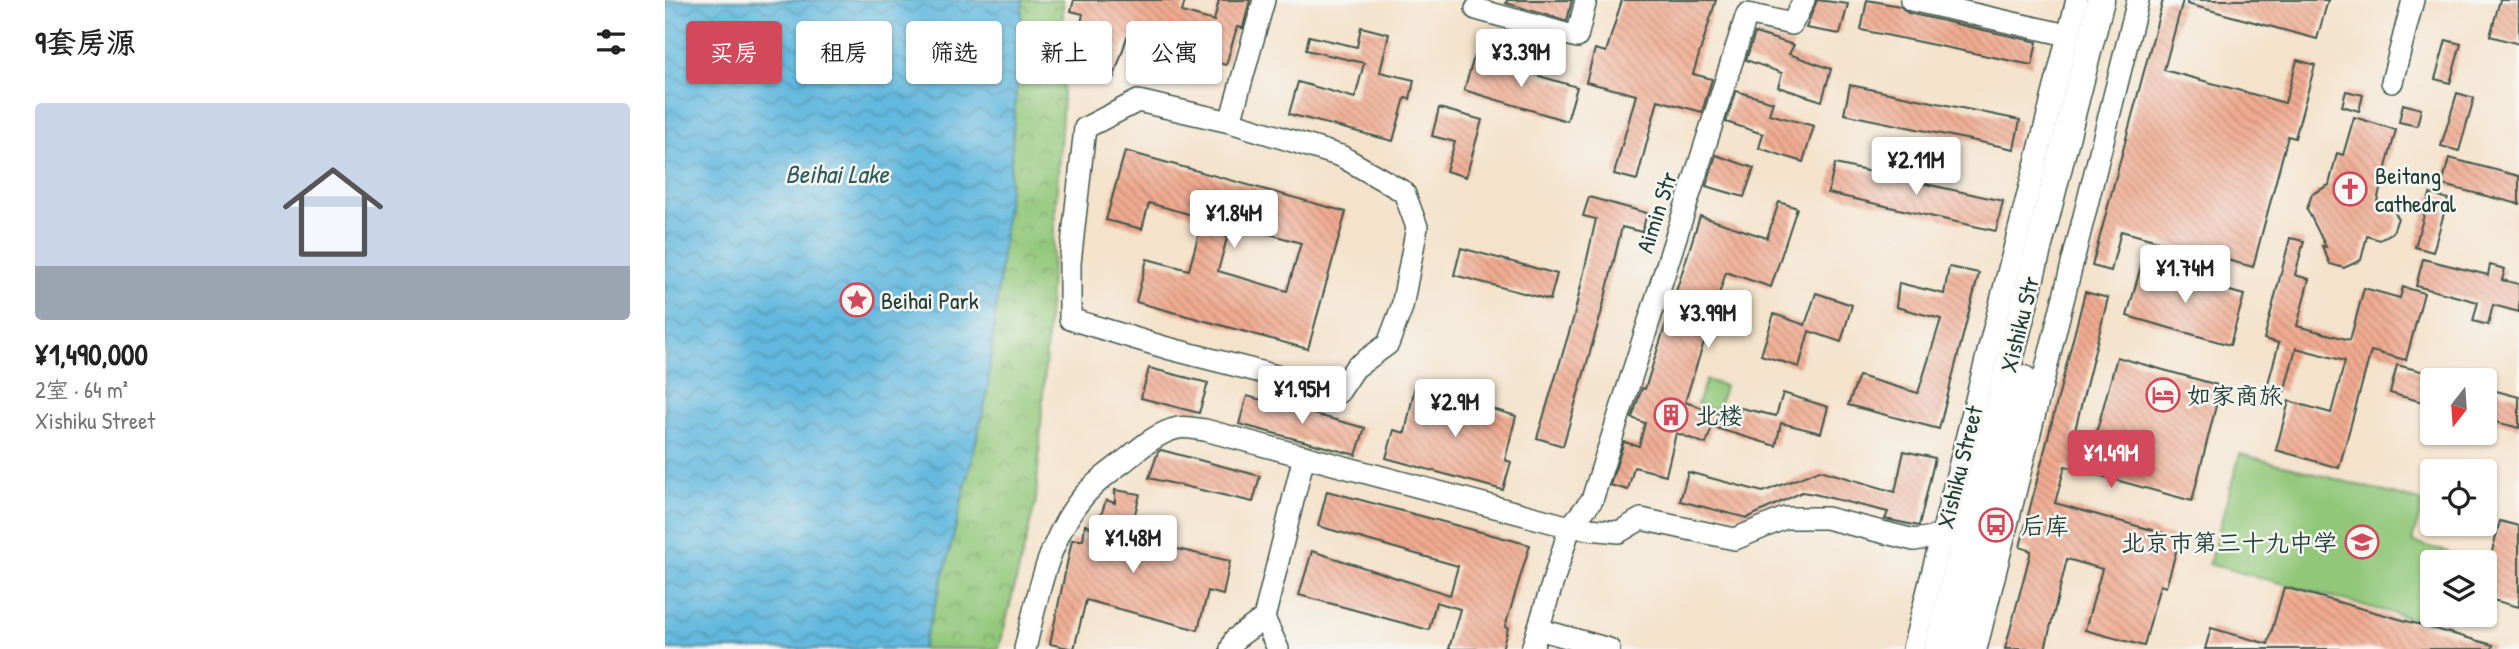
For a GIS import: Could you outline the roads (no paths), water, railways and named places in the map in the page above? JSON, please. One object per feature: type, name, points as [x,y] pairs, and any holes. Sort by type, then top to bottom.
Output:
[{"type":"main road","name":"Xishiku Str","points":[[1937,649],[1954,533],[2101,0]]},
{"type":"main road","name":"Xishiku Street","points":[[1956,649],[2118,0]]},
{"type":"street","points":[[1230,122],[1264,0]]},
{"type":"street","points":[[1476,9],[1577,37],[1586,0]]},
{"type":"street","name":"Aimin Str","points":[[1535,639],[1570,527],[1592,500],[1747,14],[1792,24],[1804,0]]},
{"type":"street","points":[[1911,0],[2067,35]]},
{"type":"street","name":"Xishiku Street","points":[[1913,649],[1954,533],[2077,0]]},
{"type":"street","points":[[1976,649],[2138,0]]},
{"type":"street","points":[[2392,82],[2413,0]]},
{"type":"street","points":[[1138,101],[1230,122],[1341,156],[1404,192],[1417,228],[1402,307],[1388,344],[1355,368],[1339,392],[1167,348],[1070,319],[1070,263],[1085,128],[1138,101]]},
{"type":"street","points":[[1025,649],[1041,583],[1058,538],[1072,512],[1092,488],[1144,445],[1179,427],[1205,430],[1570,527],[1619,532],[1641,519],[1735,539],[1785,518],[1826,518],[1914,540],[1954,533]]},
{"type":"street","points":[[1231,649],[1235,639],[1263,618],[1304,456]]},
{"type":"street","points":[[1263,618],[1278,649]]},
{"type":"street","points":[[1535,639],[1609,649]]},
{"type":"water","name":"Beihai Lake","points":[[665,0],[1023,0],[1021,21],[1016,21],[1017,84],[1009,187],[987,395],[947,563],[922,649],[665,649]]},
{"type":"place","name":"Beitang cathedral","points":[[2350,189]]},
{"type":"place","name":"Beihai Park","points":[[857,300]]},
{"type":"place","name":"如家商旅","points":[[2163,395]]},
{"type":"place","name":"北楼","points":[[1671,415]]},
{"type":"place","name":"后库","points":[[1996,525]]},
{"type":"place","name":"北京市第三十九中学","points":[[2362,542]]}]
